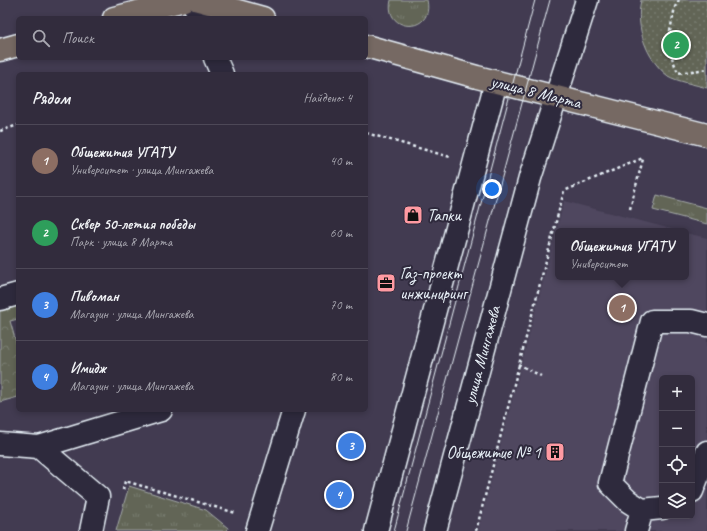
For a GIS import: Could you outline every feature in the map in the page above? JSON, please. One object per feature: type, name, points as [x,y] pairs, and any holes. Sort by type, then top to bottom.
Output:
[{"type":"main road","points":[[122,16],[184,0]]},
{"type":"main road","points":[[198,0],[257,16]]},
{"type":"main road","points":[[0,50],[16,45]]},
{"type":"main road","name":"улица 8 Марта","points":[[368,47],[496,82],[707,135]]},
{"type":"street","points":[[192,0],[199,16]]},
{"type":"street","name":"улица Мингажева","points":[[435,531],[530,178],[587,0]]},
{"type":"street","points":[[217,60],[221,72]]},
{"type":"street","points":[[376,531],[496,82]]},
{"type":"street","points":[[0,299],[16,295]]},
{"type":"street","points":[[636,531],[652,509],[628,502],[610,483],[652,320],[691,322],[707,325]]},
{"type":"street","points":[[1,450],[39,447],[155,412]]},
{"type":"street","points":[[258,526],[293,412]]},
{"type":"street","points":[[39,447],[98,497],[91,531]]},
{"type":"street","points":[[695,483],[707,452]]},
{"type":"path","points":[[679,0],[675,7],[667,45],[678,73],[707,70]]},
{"type":"path","points":[[0,131],[16,127]]},
{"type":"path","points":[[368,134],[452,158]]},
{"type":"path","points":[[476,531],[564,191],[643,158],[630,209]]},
{"type":"path","points":[[518,364],[541,376]]},
{"type":"path","points":[[121,495],[125,481],[258,526]]},
{"type":"shaded area","points":[[564,201],[668,228],[557,228]]},
{"type":"shaded area","points":[[689,234],[707,238],[707,531],[478,531],[555,236],[555,280],[689,280]]},
{"type":"green space","points":[[391,0],[427,0],[427,11],[424,19],[417,24],[409,26],[401,24],[394,19],[391,11]]},
{"type":"green space","points":[[641,0],[707,0],[707,88],[668,76],[654,61],[648,52],[641,31]]},
{"type":"green space","points":[[657,195],[707,208],[707,224],[653,210]]},
{"type":"green space","points":[[16,304],[16,320],[10,321],[16,342],[16,398],[0,402],[0,308]]},
{"type":"green space","points":[[129,486],[206,510],[228,528],[227,531],[116,531]]},
{"type":"tram line","points":[[394,531],[535,0]]},
{"type":"tram line","points":[[406,531],[550,0]]},
{"type":"place","name":"Сквер 50-летия победы","points":[[676,45]]},
{"type":"place","name":"Тапки","points":[[413,215]]},
{"type":"place","name":"Газ-проект инжиниринг","points":[[386,283]]},
{"type":"place","name":"Общежития УГАТУ","points":[[622,308]]},
{"type":"place","name":"Пивоман","points":[[351,446]]},
{"type":"place","name":"Общежитие № 1","points":[[555,452]]},
{"type":"place","name":"Имидж","points":[[339,495]]}]
